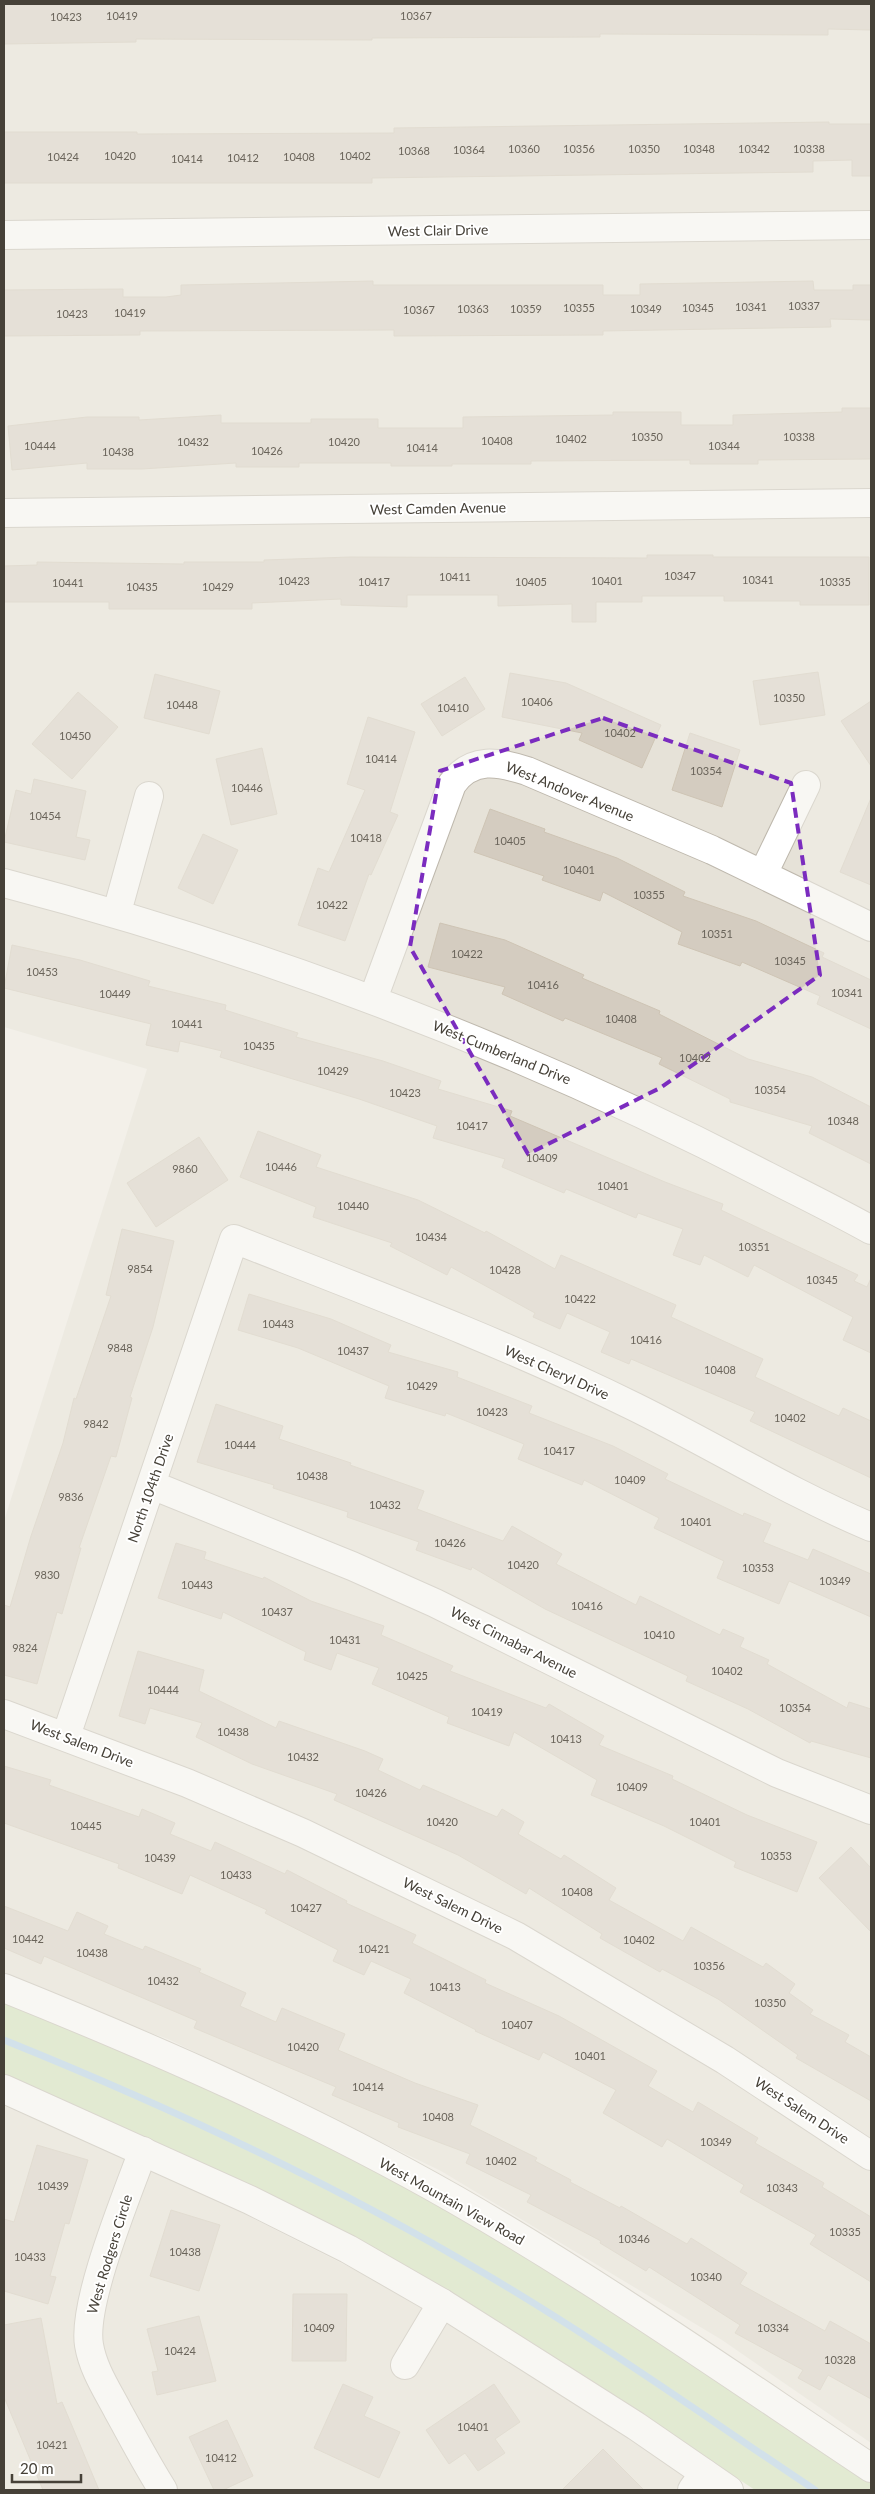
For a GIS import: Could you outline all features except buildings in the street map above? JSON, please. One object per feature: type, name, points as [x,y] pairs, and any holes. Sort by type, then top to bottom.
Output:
[{"type":"street","name":"West Clair Drive","points":[[4,235],[871,225]]},
{"type":"street","name":"West Camden Avenue","points":[[4,513],[871,503]]},
{"type":"street","name":"West Andover Avenue","points":[[373,999],[452,784],[460,772],[480,764],[501,762],[527,771],[763,874],[871,927]]},
{"type":"street","points":[[763,874],[806,785]]},
{"type":"street","points":[[117,912],[149,796]]},
{"type":"street","name":"West Cumberland Drive","points":[[4,882],[117,912],[283,966],[373,999],[588,1088],[721,1152],[871,1230]]},
{"type":"street","name":"North 104th Drive","points":[[66,1736],[234,1239]]},
{"type":"street","name":"West Cheryl Drive","points":[[234,1239],[416,1311],[635,1407],[760,1473],[871,1527]]},
{"type":"street","name":"West Cinnabar Avenue","points":[[152,1485],[343,1562],[435,1603],[777,1773],[871,1810]]},
{"type":"street","name":"West Salem Drive","points":[[4,1714],[187,1783],[303,1833],[516,1936],[725,2060],[871,2156]]},
{"type":"street","name":"West Mountain View Road","points":[[4,1988],[94,2024],[258,2097],[455,2199],[599,2287],[871,2468]]},
{"type":"street","points":[[4,2089],[259,2204],[348,2250],[442,2303],[636,2426],[698,2482],[729,2490]]},
{"type":"street","name":"West Rodgers Circle","points":[[143,2151],[102,2272],[89,2318],[89,2344],[95,2368],[163,2490]]},
{"type":"street","points":[[405,2365],[442,2303]]},
{"type":"highlighted area","points":[[603,718],[791,783],[820,975],[660,1088],[528,1154],[410,947],[440,771]]},
{"type":"shaded area","points":[[4,4],[871,4],[871,2443],[722,2340],[441,2171],[168,2039],[4,1981],[4,1521],[147,1069],[4,1027]]},
{"type":"shaded area","points":[[4,2106],[173,2178],[367,2276],[563,2393],[710,2490],[4,2490]]},
{"type":"green space","points":[[4,2000],[157,2061],[444,2203],[871,2479],[871,2490],[755,2490],[531,2342],[446,2290],[322,2222],[86,2111],[4,2078]]},
{"type":"waterway","points":[[4,2040],[128,2092],[250,2148],[429,2241],[570,2326],[815,2490]]}]
